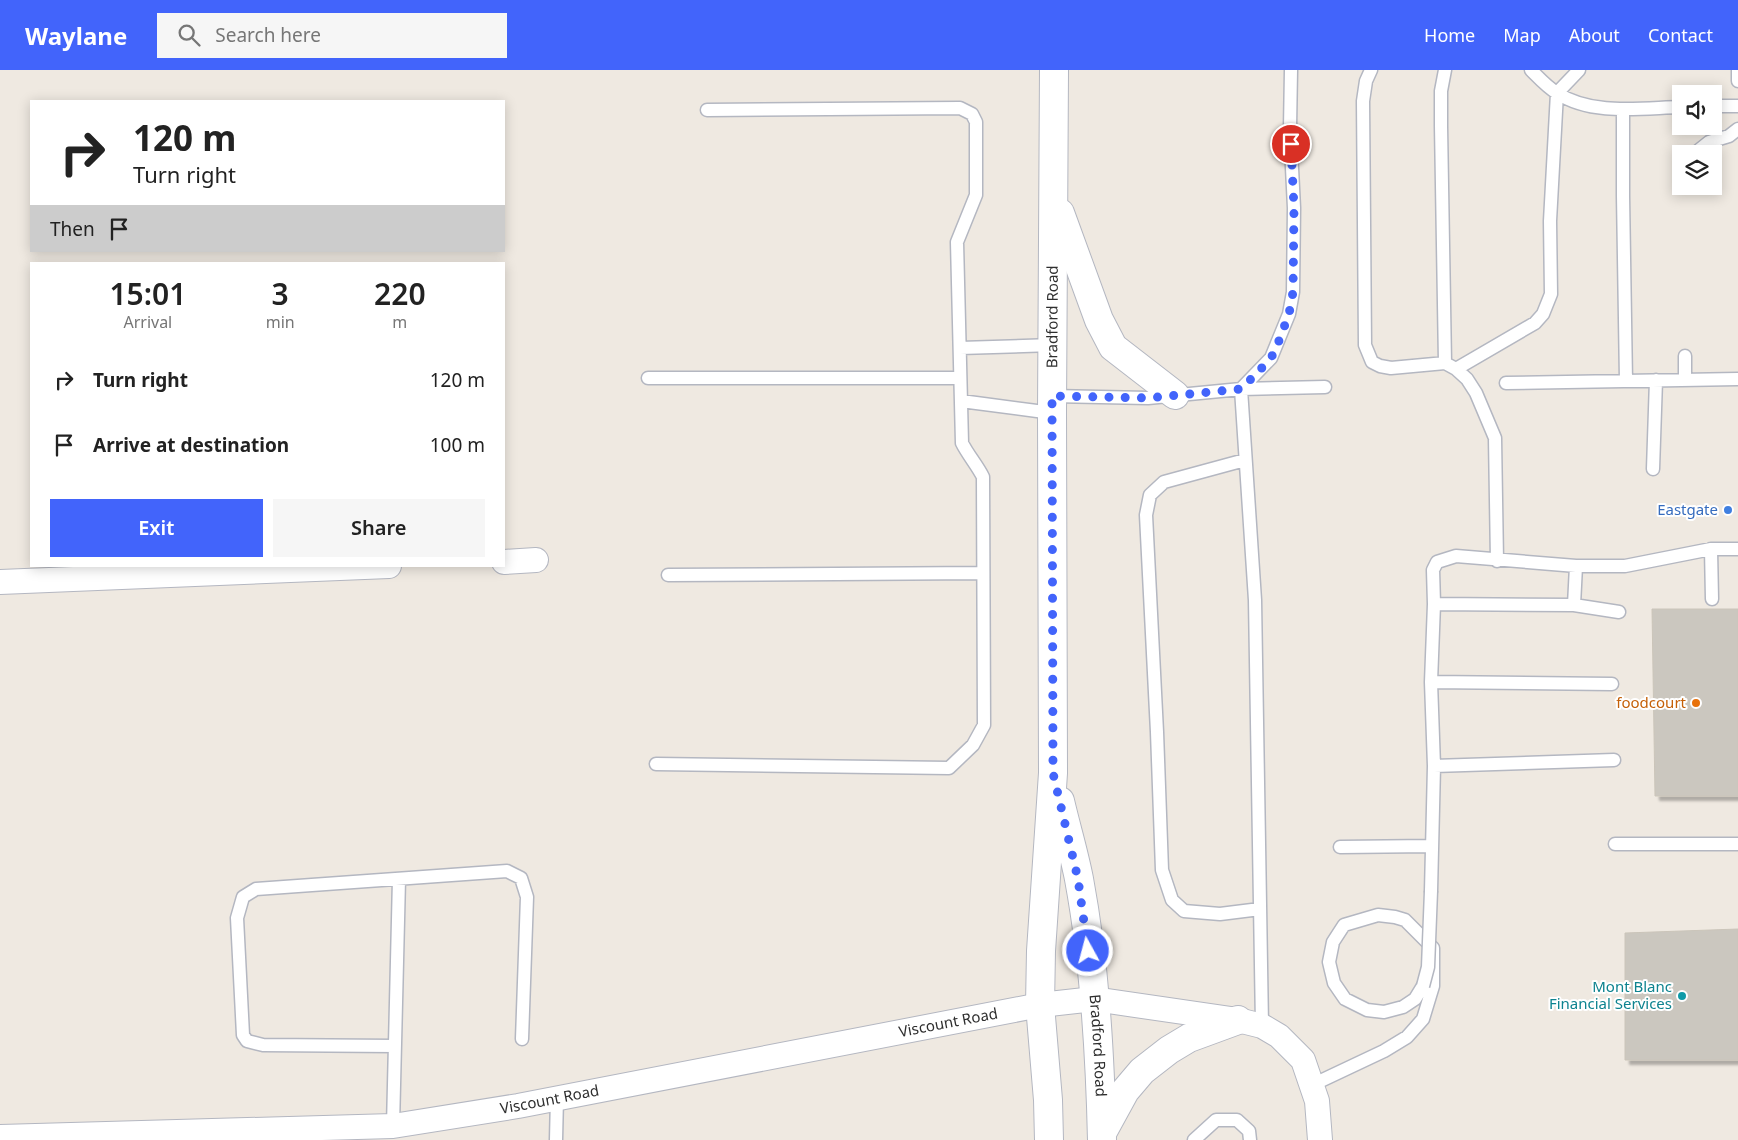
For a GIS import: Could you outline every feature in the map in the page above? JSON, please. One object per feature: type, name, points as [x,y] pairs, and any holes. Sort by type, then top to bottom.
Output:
[{"type":"street","name":"Bradford Road","points":[[1049,1140],[1048,1100],[1040,1005],[1041,951],[1053,773],[1052,405],[1054,70]]},
{"type":"street","points":[[1053,196],[1099,320],[1113,347],[1175,395]]},
{"type":"street","points":[[505,562],[536,560]]},
{"type":"street","points":[[0,582],[365,567]]},
{"type":"street","name":"Bradford Road","points":[[1053,773],[1078,879],[1094,999],[1101,1096],[1101,1136]]},
{"type":"street","name":"Viscount Road","points":[[0,1137],[393,1126],[482,1112],[1040,1005],[1094,999],[1250,1023]]},
{"type":"street","points":[[1101,1136],[1125,1091],[1142,1071],[1169,1050],[1189,1038],[1250,1023],[1279,1036],[1303,1060],[1317,1101],[1320,1140]]},
{"type":"lane","points":[[1250,1023],[1260,909],[1255,600],[1241,389],[1271,358],[1289,314],[1293,292],[1294,208],[1290,128],[1291,70]]},
{"type":"lane","points":[[1371,70],[1366,81],[1363,101],[1365,345],[1372,362],[1391,368],[1451,366],[1535,323],[1543,314],[1551,294],[1550,220],[1556,93],[1579,70]]},
{"type":"lane","points":[[1445,70],[1441,91],[1441,126],[1451,366],[1467,379],[1476,393],[1494,438],[1497,561]]},
{"type":"lane","points":[[1531,70],[1556,93],[1575,102],[1597,108],[1672,107]]},
{"type":"lane","points":[[1738,70],[1738,81]]},
{"type":"lane","points":[[1722,106],[1738,106]]},
{"type":"lane","points":[[656,764],[949,768],[973,745],[984,725],[983,477],[962,443],[957,242],[976,195],[976,122],[972,114],[960,108],[707,110]]},
{"type":"lane","points":[[1624,109],[1623,196],[1626,380]]},
{"type":"lane","points":[[1706,145],[1729,136],[1738,129]]},
{"type":"lane","points":[[960,348],[1053,345]]},
{"type":"lane","points":[[1685,356],[1685,380]]},
{"type":"lane","points":[[648,378],[960,378]]},
{"type":"lane","points":[[1506,383],[1738,379]]},
{"type":"lane","points":[[1653,469],[1656,380]]},
{"type":"lane","points":[[961,401],[1052,405],[1241,389],[1325,387]]},
{"type":"lane","points":[[1245,460],[1164,482],[1150,495],[1146,515],[1158,732],[1162,870],[1172,900],[1184,911],[1220,914],[1260,909]]},
{"type":"lane","points":[[1312,1085],[1407,1038],[1423,1019],[1433,986],[1433,948],[1405,920],[1378,914],[1344,925],[1333,942],[1329,962],[1334,983],[1345,999],[1367,1010],[1384,1012],[1403,1007],[1415,1000],[1423,986],[1428,967],[1431,891],[1434,766],[1431,682],[1434,604],[1433,570],[1437,562],[1456,556],[1497,561],[1576,566],[1626,566],[1711,549],[1738,549]]},
{"type":"lane","points":[[1711,549],[1712,598]]},
{"type":"lane","points":[[1574,605],[1576,566]]},
{"type":"lane","points":[[668,575],[983,573]]},
{"type":"lane","points":[[1434,604],[1574,605],[1620,612]]},
{"type":"lane","points":[[1431,682],[1612,684]]},
{"type":"lane","points":[[1434,766],[1614,760]]},
{"type":"lane","points":[[1615,844],[1738,844]]},
{"type":"lane","points":[[1340,847],[1432,846]]},
{"type":"lane","points":[[395,1046],[263,1045],[246,1041],[243,1035],[237,918],[243,897],[256,889],[398,878],[507,871],[521,878],[527,897],[522,1039]]},
{"type":"lane","points":[[393,1126],[398,878]]},
{"type":"lane","points":[[556,1140],[557,1097]]},
{"type":"lane","points":[[1194,1140],[1216,1120],[1237,1120],[1249,1131],[1250,1140]]},
{"type":"building","name":"foodcourt","points":[[1652,609],[1738,609],[1738,796],[1655,796]]},
{"type":"building","name":"Mont Blanc Financial Services","points":[[1738,929],[1738,1060],[1625,1060],[1625,933]]},
{"type":"place","name":"Eastgate","points":[[1728,510]]},
{"type":"place","name":"foodcourt","points":[[1696,703]]},
{"type":"place","name":"Mont Blanc Financial Services","points":[[1682,996]]},
{"type":"route","points":[[1088,951],[1078,879],[1053,773],[1052,396],[1148,398],[1241,389],[1258,372],[1271,358],[1277,346],[1289,314],[1293,292],[1294,208],[1291,144]]}]
